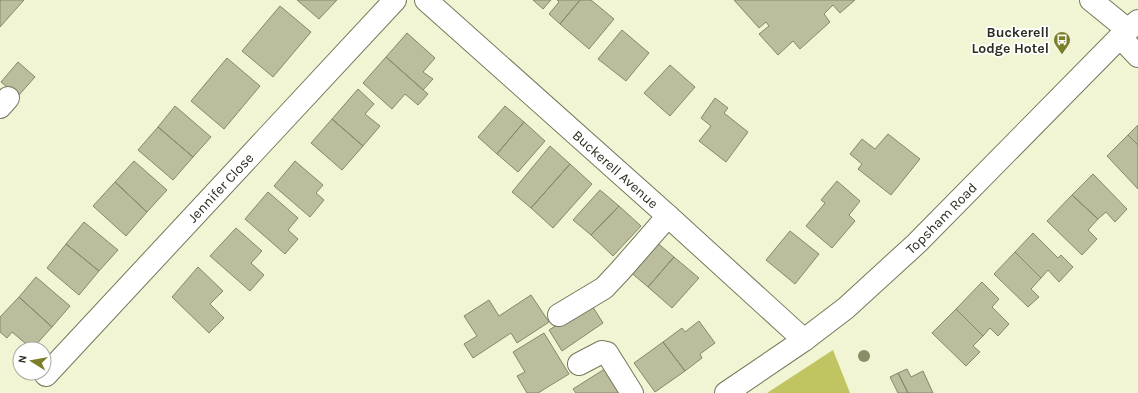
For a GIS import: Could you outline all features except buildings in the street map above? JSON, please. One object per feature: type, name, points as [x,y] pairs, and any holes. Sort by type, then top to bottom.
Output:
[{"type":"street","name":"Jennifer Close","points":[[52,369],[395,0]]},
{"type":"street","name":"Buckerell Avenue","points":[[426,0],[668,216],[804,340]]},
{"type":"street","points":[[1091,0],[1129,29],[1138,56]]},
{"type":"street","name":"Topsham Road","points":[[726,393],[804,340],[846,308],[917,243],[1129,29]]},
{"type":"street","points":[[559,315],[604,288],[668,216]]},
{"type":"street","points":[[579,364],[602,352],[607,353],[632,393]]},
{"type":"green space","points":[[833,350],[850,393],[767,393]]},
{"type":"place","name":"Buckerell Lodge Hotel","points":[[1062,55]]}]
